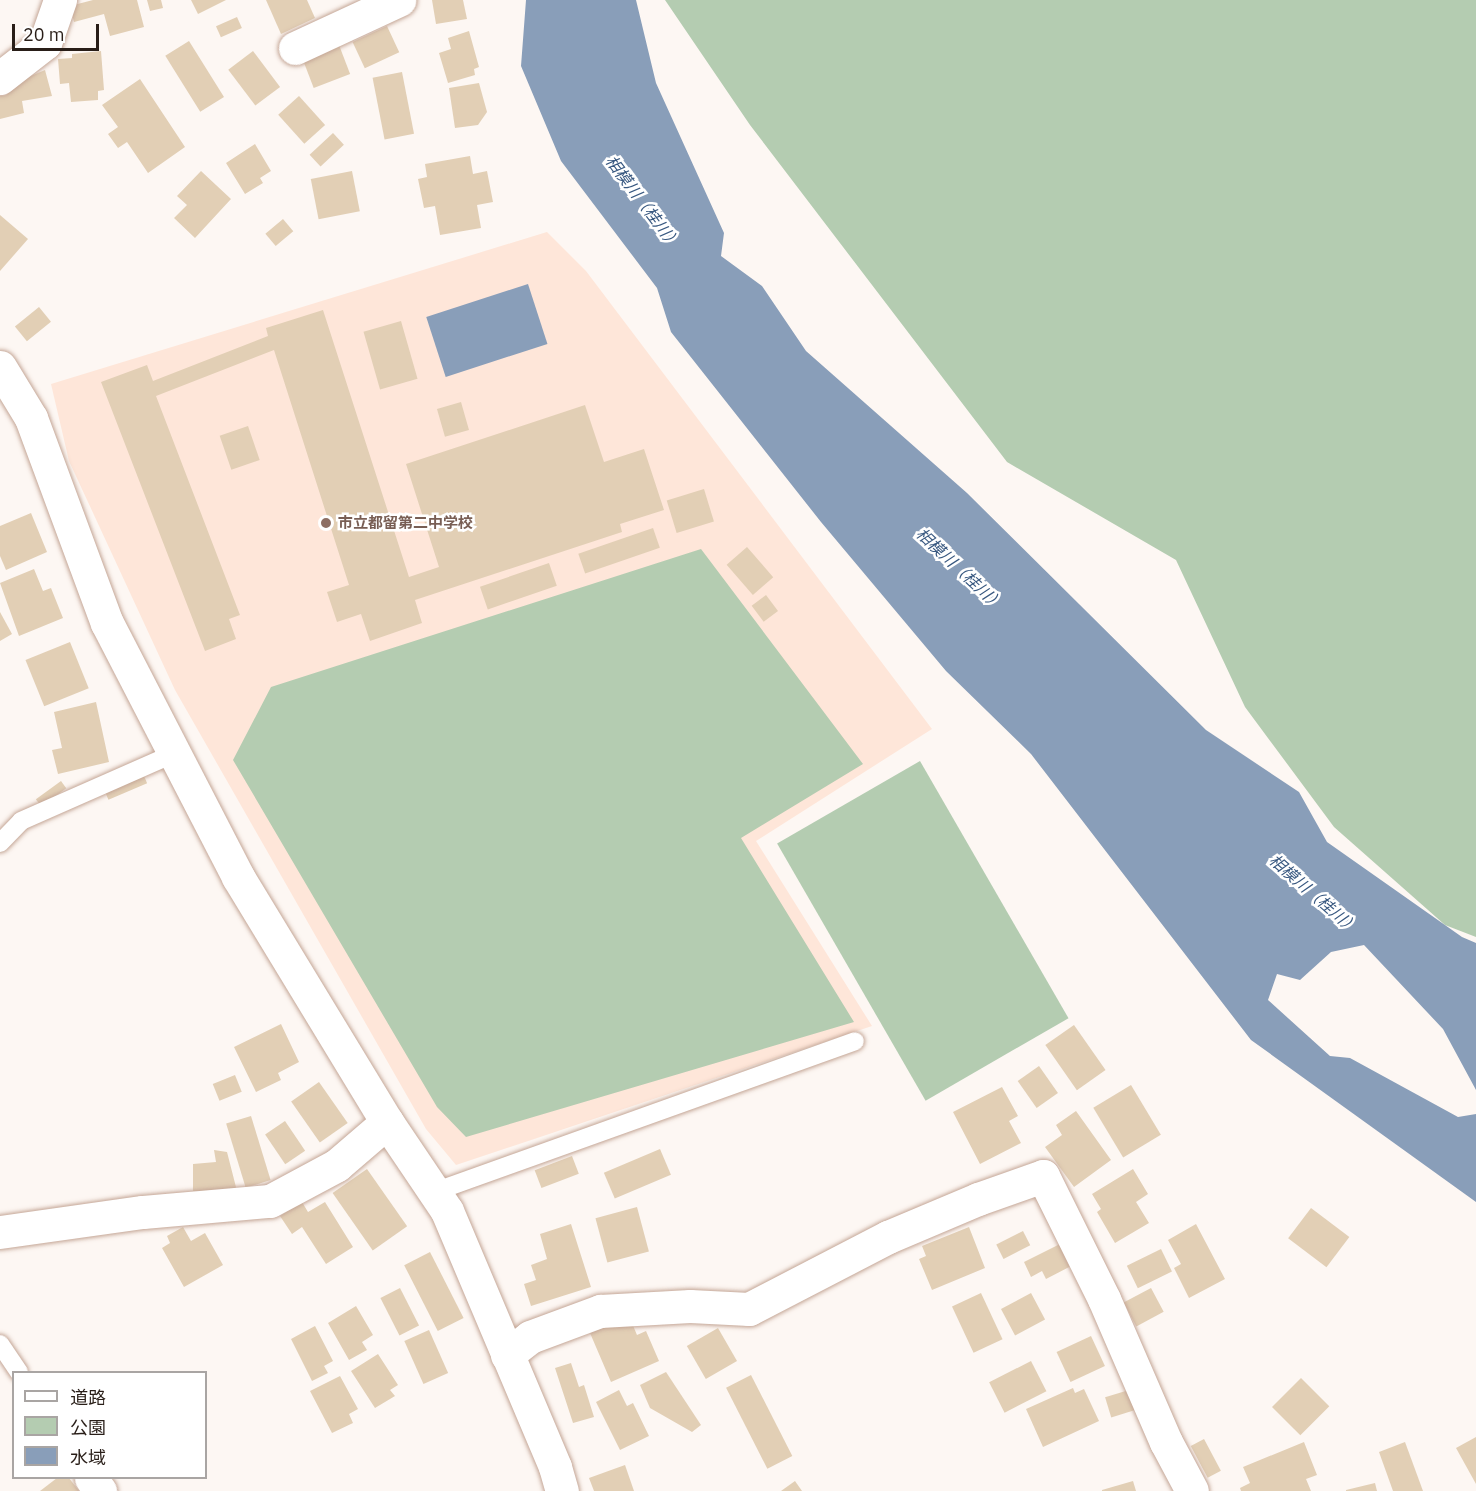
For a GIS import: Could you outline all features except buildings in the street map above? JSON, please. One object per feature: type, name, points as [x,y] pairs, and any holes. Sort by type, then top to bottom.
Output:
[{"type":"street","points":[[0,78],[45,43],[60,0]]},
{"type":"street","points":[[295,48],[399,0]]},
{"type":"street","points":[[0,367],[31,418],[107,622],[238,877],[387,1122],[447,1211],[555,1467],[562,1491]]},
{"type":"street","points":[[0,1232],[143,1212],[270,1201],[337,1165],[387,1122]]},
{"type":"street","points":[[507,1355],[530,1337],[600,1311],[690,1306],[748,1309],[888,1237],[978,1199],[1043,1176],[1104,1299],[1166,1442],[1192,1491]]},
{"type":"lane","points":[[0,843],[21,821],[175,753]]},
{"type":"lane","points":[[434,1192],[855,1041]]},
{"type":"lane","points":[[0,1344],[18,1371]]},
{"type":"shaded area","points":[[547,232],[586,271],[932,729],[756,841],[872,1026],[456,1165],[426,1129],[175,690],[69,461],[51,384]]},
{"type":"green space","points":[[665,0],[1476,0],[1476,937],[1445,925],[1334,827],[1245,707],[1176,560],[1007,462],[750,125]]},
{"type":"green space","points":[[701,549],[863,764],[741,838],[854,1022],[466,1137],[437,1107],[233,760],[271,687]]},
{"type":"green space","points":[[920,761],[1068,1018],[926,1101],[777,844]]},
{"type":"water","name":"相模川（桂川）","points":[[526,0],[636,0],[656,83],[724,233],[721,256],[762,286],[806,351],[967,493],[1206,730],[1299,792],[1327,842],[1462,937],[1476,943],[1476,1090],[1443,1029],[1364,945],[1331,952],[1300,980],[1277,974],[1268,1000],[1330,1056],[1350,1058],[1458,1117],[1476,1114],[1476,1202],[1251,1040],[1031,754],[946,671],[821,522],[671,332],[657,288],[561,161],[521,66]]},
{"type":"water","points":[[528,284],[547,344],[446,377],[426,317]]},
{"type":"place","name":"市立都留第二中学校","points":[[326,523]]}]
